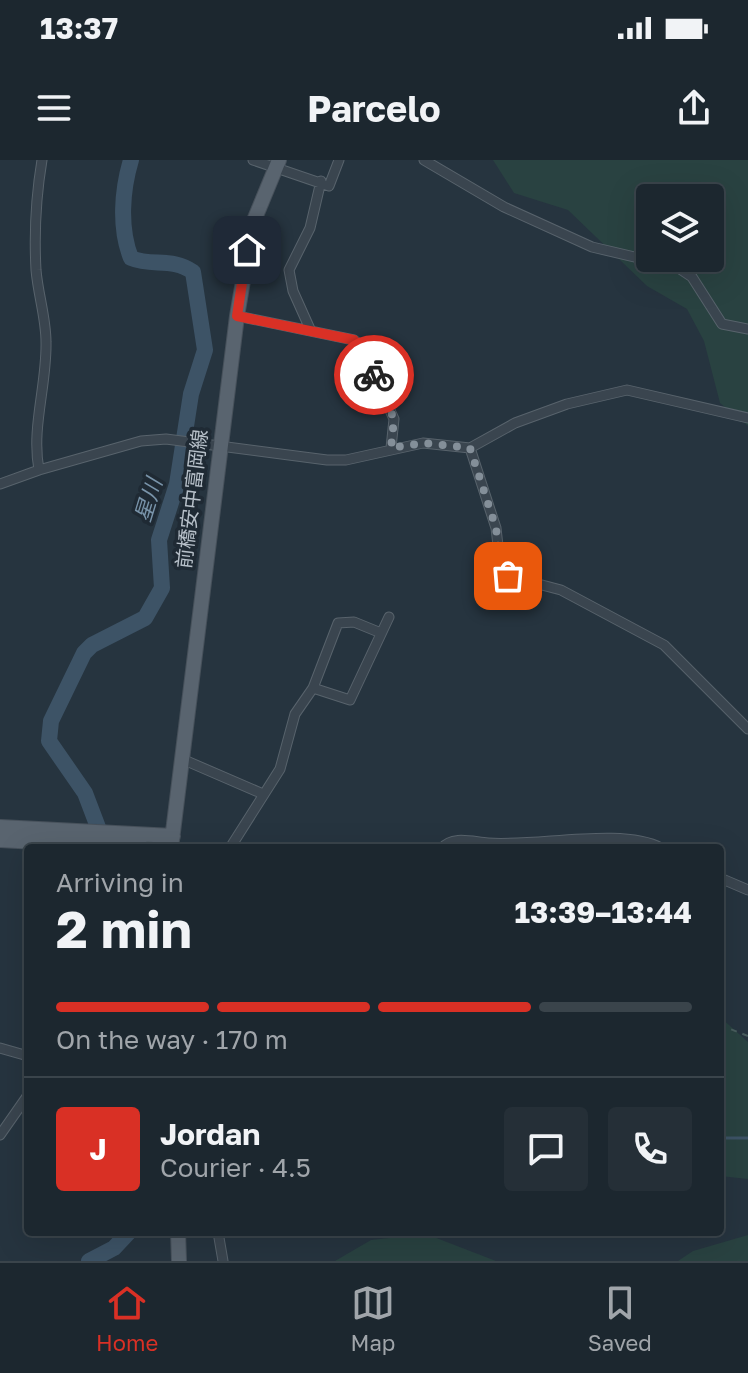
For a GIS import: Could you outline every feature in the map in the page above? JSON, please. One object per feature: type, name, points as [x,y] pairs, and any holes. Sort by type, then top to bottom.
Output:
[{"type":"main road","name":"前橋安中富岡線","points":[[172,842],[218,448],[237,316],[253,223],[277,163]]},
{"type":"main road","points":[[0,827],[172,842]]},
{"type":"main road","points":[[0,840],[72,844]]},
{"type":"main road","points":[[178,1236],[179,1261]]},
{"type":"street","points":[[39,470],[34,446],[45,386],[46,344],[36,271],[35,215],[42,160]]},
{"type":"street","points":[[253,160],[277,163],[329,186],[339,160]]},
{"type":"street","points":[[424,160],[504,207],[569,237],[605,250],[677,267],[692,277],[722,324],[748,329]]},
{"type":"street","points":[[310,329],[293,291],[289,270],[310,228],[321,181]]},
{"type":"street","points":[[237,316],[310,329],[354,340],[360,345],[394,419],[391,448]]},
{"type":"street","points":[[0,484],[141,441],[166,439],[327,460],[359,458],[391,448],[423,443],[470,448],[515,423],[567,404],[627,390],[748,418]]},
{"type":"street","points":[[470,448],[496,528],[500,563],[508,576],[561,590],[664,645],[748,729]]},
{"type":"street","points":[[313,688],[350,700],[389,617]]},
{"type":"street","points":[[232,844],[280,769],[295,714],[313,688],[338,623],[354,622],[381,633]]},
{"type":"street","points":[[182,759],[263,794]]},
{"type":"street","points":[[528,844],[615,839],[650,844]]},
{"type":"street","points":[[448,844],[455,840],[499,844]]},
{"type":"street","points":[[724,880],[748,890]]},
{"type":"street","points":[[0,1048],[24,1055]]},
{"type":"street","points":[[0,1135],[24,1101]]},
{"type":"street","points":[[219,1236],[223,1261]]},
{"type":"path","points":[[724,1027],[748,1036]]},
{"type":"green space","points":[[493,160],[748,160],[748,426],[720,403],[704,341],[687,309],[647,286],[568,210],[514,193]]},
{"type":"green space","points":[[724,1021],[748,1042],[748,1179],[724,1176]]},
{"type":"green space","points":[[748,1235],[748,1261],[678,1261],[693,1251]]},
{"type":"green space","points":[[431,1236],[496,1261],[335,1261],[371,1240]]},
{"type":"waterway","name":"星川","points":[[104,843],[85,793],[49,741],[51,721],[84,653],[92,645],[145,618],[162,588],[159,540],[177,484],[191,394],[205,350],[193,272],[170,263],[131,258],[123,209],[131,160]]},
{"type":"waterway","points":[[724,1138],[748,1138]]},
{"type":"waterway","name":"星川","points":[[89,1261],[114,1248],[125,1236]]},
{"type":"way so far","points":[[374,375],[394,419],[391,448],[423,443],[447,448],[470,448],[496,528],[500,563],[508,576]]},
{"type":"route","points":[[247,250],[237,316],[354,340],[360,345],[374,375]]}]
